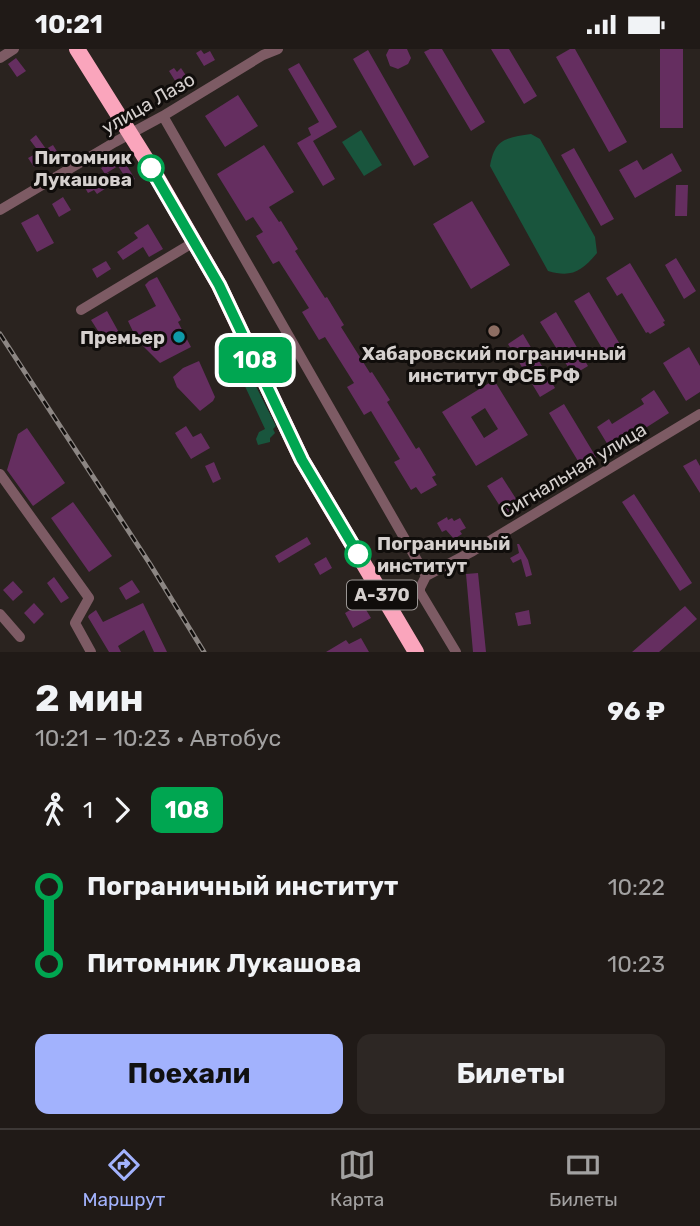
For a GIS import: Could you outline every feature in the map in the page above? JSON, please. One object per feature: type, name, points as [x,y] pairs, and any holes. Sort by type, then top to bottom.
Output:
[{"type":"highway","name":"А-370","points":[[77,49],[130,133],[219,285],[302,460],[416,652]]},
{"type":"street","points":[[0,58],[14,49]]},
{"type":"street","name":"улица Лазо","points":[[0,210],[263,55],[278,49]]},
{"type":"street","points":[[163,116],[426,576],[420,592],[456,652]]},
{"type":"street","points":[[80,310],[194,242]]},
{"type":"street","name":"Сигнальная улица","points":[[426,576],[473,551],[700,414]]},
{"type":"street","points":[[0,474],[89,597],[75,623],[91,652]]},
{"type":"street","points":[[0,614],[20,637]]},
{"type":"green space","points":[[361,130],[382,165],[364,176],[342,142]]},
{"type":"green space","points":[[531,134],[540,139],[595,237],[597,253],[581,268],[570,273],[548,271],[490,166],[495,150],[503,141]]},
{"type":"green space","points":[[231,337],[276,426],[270,442],[258,445],[256,439],[259,432],[265,429],[226,346]]},
{"type":"building","points":[[389,49],[407,49],[411,58],[408,64],[398,69],[390,66],[386,55]]},
{"type":"building","points":[[442,49],[485,122],[471,131],[424,52]]},
{"type":"building","points":[[491,49],[509,49],[537,96],[524,104]]},
{"type":"building","points":[[575,49],[627,142],[609,152],[556,57]]},
{"type":"building","points":[[660,49],[683,49],[683,128],[660,128]]},
{"type":"building","points":[[201,50],[204,54],[210,51],[215,60],[204,66],[196,53]]},
{"type":"building","points":[[368,50],[429,157],[414,166],[353,59]]},
{"type":"building","points":[[16,58],[26,71],[17,77],[8,64]]},
{"type":"building","points":[[299,63],[337,127],[313,141],[335,179],[323,186],[297,143],[311,135],[308,128],[319,122],[288,69]]},
{"type":"building","points":[[174,68],[177,72],[181,68],[187,77],[177,84],[169,71]]},
{"type":"building","points":[[238,95],[258,126],[225,147],[205,116]]},
{"type":"building","points":[[36,135],[46,149],[53,145],[58,153],[34,167],[28,158],[39,152],[30,140]]},
{"type":"building","points":[[264,145],[294,192],[269,207],[279,222],[281,221],[298,249],[295,251],[344,325],[341,327],[390,400],[387,402],[416,449],[419,447],[436,475],[432,477],[437,485],[421,494],[416,487],[411,490],[394,462],[400,459],[371,411],[364,415],[347,387],[354,383],[325,337],[319,340],[302,312],[309,308],[279,261],[273,264],[256,236],[263,232],[253,217],[246,221],[217,174]]},
{"type":"building","points":[[574,148],[614,219],[601,226],[561,155]]},
{"type":"building","points":[[672,153],[682,171],[635,198],[619,170],[637,160],[643,170]]},
{"type":"building","points":[[121,156],[135,179],[129,183],[118,166],[105,174],[101,168]]},
{"type":"building","points":[[89,173],[94,182],[108,173],[114,183],[97,194],[94,190],[88,193],[80,179]]},
{"type":"building","points":[[676,185],[688,185],[687,216],[675,216]]},
{"type":"building","points":[[63,197],[71,210],[59,217],[52,204]]},
{"type":"building","points":[[472,201],[510,265],[471,289],[433,224]]},
{"type":"building","points":[[38,214],[54,243],[37,252],[21,223]]},
{"type":"building","points":[[148,224],[163,249],[149,257],[143,247],[123,260],[117,252],[138,238],[134,233]]},
{"type":"building","points":[[676,258],[696,291],[684,299],[665,265]]},
{"type":"building","points":[[106,261],[111,269],[97,278],[92,269]]},
{"type":"building","points":[[630,263],[665,321],[665,325],[650,334],[646,333],[622,293],[617,296],[606,278]]},
{"type":"building","points":[[157,277],[181,320],[178,322],[191,347],[160,363],[137,340],[128,321],[156,306],[145,285]]},
{"type":"building","points":[[589,292],[621,346],[606,355],[574,301]]},
{"type":"building","points":[[107,311],[122,338],[114,343],[100,334],[91,320]]},
{"type":"building","points":[[556,312],[588,366],[573,375],[540,322]]},
{"type":"building","points":[[523,334],[555,388],[540,397],[508,344]]},
{"type":"building","points":[[689,347],[700,366],[700,392],[686,401],[663,363]]},
{"type":"building","points":[[199,361],[215,397],[200,411],[177,387],[173,377],[183,368]]},
{"type":"building","points":[[494,380],[528,435],[476,466],[442,412]],"holes":[[[485,408],[498,429],[484,438],[471,417]]]},
{"type":"building","points":[[654,390],[669,413],[611,450],[597,427],[609,419],[612,424],[644,404],[641,399]]},
{"type":"building","points":[[564,404],[596,457],[581,466],[549,413]]},
{"type":"building","points":[[186,426],[193,437],[201,433],[210,448],[191,459],[175,433]]},
{"type":"building","points":[[27,428],[65,483],[33,506],[7,470],[18,434]]},
{"type":"building","points":[[696,459],[700,466],[700,493],[683,466]]},
{"type":"building","points":[[214,462],[221,479],[213,483],[205,466]]},
{"type":"building","points":[[502,477],[520,505],[505,514],[487,486]]},
{"type":"building","points":[[634,494],[692,583],[680,591],[622,502]]},
{"type":"building","points":[[73,502],[112,556],[89,572],[51,518]]},
{"type":"building","points":[[447,517],[448,520],[452,518],[454,521],[460,518],[466,528],[454,539],[446,530],[442,532],[437,523]]},
{"type":"building","points":[[307,537],[311,544],[279,563],[275,556]]},
{"type":"building","points":[[517,544],[528,560],[532,575],[526,577],[521,559],[513,563],[510,558],[519,553]]},
{"type":"building","points":[[326,557],[332,568],[320,575],[314,564]]},
{"type":"building","points":[[478,573],[486,652],[473,652],[466,574]]},
{"type":"building","points":[[54,577],[69,598],[61,603],[47,583]]},
{"type":"building","points":[[132,580],[140,592],[126,600],[119,588]]},
{"type":"building","points":[[13,581],[23,592],[13,601],[3,590]]},
{"type":"building","points":[[34,603],[44,614],[34,624],[24,613]]},
{"type":"building","points":[[143,603],[167,652],[154,652],[144,630],[118,646],[121,652],[109,652],[89,615],[96,610],[103,622]]},
{"type":"building","points":[[362,603],[371,618],[353,628],[345,613]]},
{"type":"building","points":[[685,606],[697,619],[659,652],[632,652]]},
{"type":"building","points":[[529,610],[531,624],[518,626],[515,613]]},
{"type":"building","points":[[361,638],[369,652],[326,652],[346,640],[349,644]]},
{"type":"railway","points":[[0,334],[204,652]]},
{"type":"bus line","name":"108","points":[[151,168],[219,285],[302,460],[358,554]]},
{"type":"place","name":"Питомник Лукашова","points":[[151,168]]},
{"type":"place","name":"Хабаровский пограничный институт ФСБ РФ","points":[[494,331]]},
{"type":"place","name":"Премьер","points":[[179,337]]},
{"type":"place","name":"Пограничный институт","points":[[358,554]]}]
